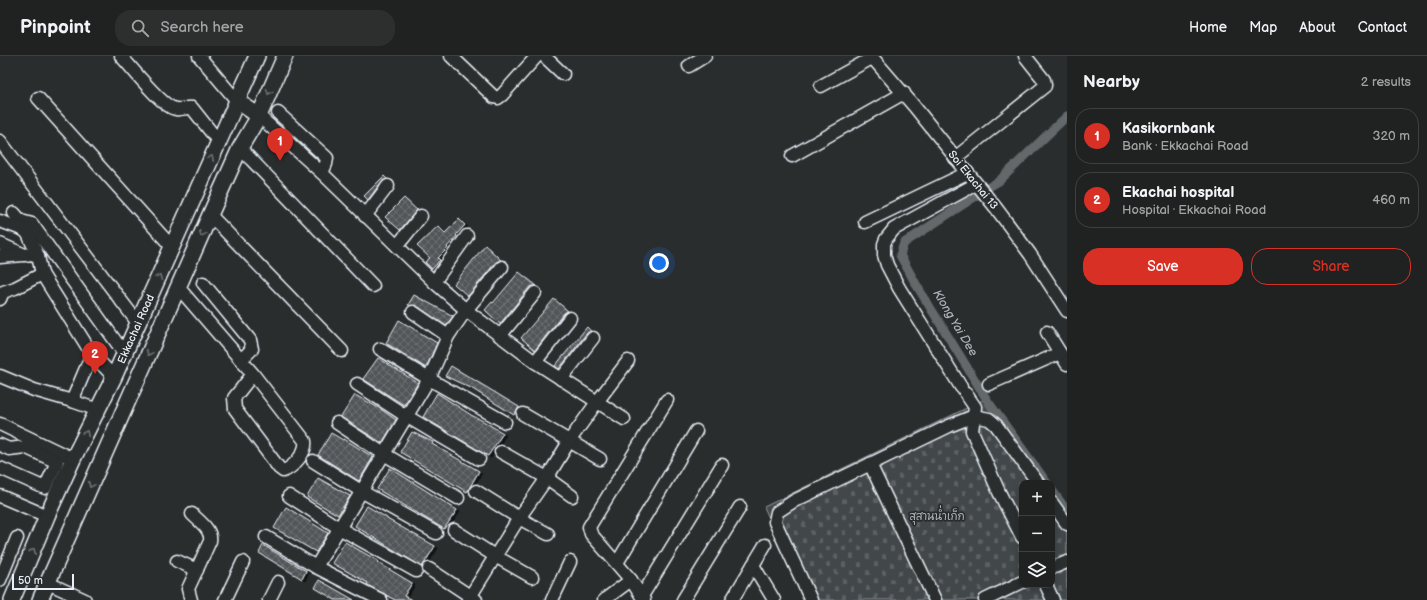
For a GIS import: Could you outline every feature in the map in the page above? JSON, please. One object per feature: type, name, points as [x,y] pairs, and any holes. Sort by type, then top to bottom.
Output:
[{"type":"main road","name":"Ekkachai Road","points":[[12,600],[47,516],[73,459],[114,377],[257,56]]},
{"type":"main road","name":"Ekkachai Road","points":[[40,600],[240,148],[259,116],[285,56]]},
{"type":"main road","points":[[237,101],[259,116]]},
{"type":"street","points":[[121,56],[165,104],[176,109],[187,107],[192,108],[218,142]]},
{"type":"street","points":[[199,56],[237,101]]},
{"type":"street","points":[[451,56],[494,97],[498,98],[537,56]]},
{"type":"street","points":[[544,56],[563,74]]},
{"type":"street","points":[[689,66],[705,56]]},
{"type":"street","points":[[955,158],[1045,86],[1044,80],[1025,56]]},
{"type":"street","points":[[821,86],[872,57]]},
{"type":"street","name":"Soi Ekachai 13","points":[[872,57],[904,94],[996,208],[1030,254],[1067,311]]},
{"type":"street","points":[[792,156],[904,94]]},
{"type":"street","points":[[38,98],[172,247]]},
{"type":"street","points":[[278,113],[327,158],[322,173]]},
{"type":"street","points":[[259,116],[322,173],[434,282],[466,310],[535,362],[624,419]]},
{"type":"street","points":[[0,141],[138,323]]},
{"type":"street","points":[[240,148],[373,286]]},
{"type":"street","points":[[865,222],[967,173]]},
{"type":"street","points":[[976,184],[894,230],[886,239],[883,249],[888,266],[899,288],[975,407],[972,432],[999,492],[1019,531]]},
{"type":"street","points":[[365,216],[388,186]]},
{"type":"street","points":[[14,213],[21,220],[32,224],[124,353]]},
{"type":"street","points":[[210,215],[342,351]]},
{"type":"street","points":[[397,246],[421,216]]},
{"type":"street","points":[[0,221],[24,230],[28,234],[38,256],[42,274],[92,354],[114,377]]},
{"type":"street","points":[[434,282],[467,236]]},
{"type":"street","points":[[0,244],[25,255]]},
{"type":"street","points":[[0,257],[31,254],[38,256]]},
{"type":"street","points":[[316,567],[429,380],[448,336],[466,310],[502,267]]},
{"type":"street","points":[[0,299],[3,292],[15,288],[42,274]]},
{"type":"street","points":[[204,283],[250,340],[252,349],[241,360]]},
{"type":"street","points":[[178,287],[253,374],[305,442],[306,444],[303,451],[293,466],[287,470],[283,471],[279,468],[235,408],[234,398],[253,374]]},
{"type":"street","points":[[500,336],[535,293]]},
{"type":"street","points":[[413,312],[448,336]]},
{"type":"street","points":[[535,362],[570,318]]},
{"type":"street","points":[[1048,332],[1067,364]]},
{"type":"street","points":[[560,379],[593,338]]},
{"type":"street","points":[[380,349],[429,380],[505,422]]},
{"type":"street","points":[[989,384],[1060,353]]},
{"type":"street","points":[[72,401],[92,354]]},
{"type":"street","points":[[429,569],[471,599],[518,518],[547,478],[570,440],[628,361]]},
{"type":"street","points":[[0,376],[34,390],[98,410]]},
{"type":"street","points":[[357,384],[406,416],[479,459]]},
{"type":"street","points":[[667,400],[589,527],[591,534],[631,580],[643,598],[722,465]]},
{"type":"street","points":[[523,414],[570,440],[600,459]]},
{"type":"street","points":[[811,600],[774,522],[777,512],[794,501],[949,426],[974,416],[988,418],[996,425],[1036,480]]},
{"type":"street","points":[[337,423],[384,454],[458,498]]},
{"type":"street","points":[[0,424],[73,459]]},
{"type":"street","points":[[617,563],[696,431]]},
{"type":"street","points":[[0,445],[9,449],[25,447],[57,462],[45,488],[0,468]]},
{"type":"street","points":[[501,452],[547,478],[572,496]]},
{"type":"street","points":[[313,461],[361,491],[436,533]]},
{"type":"street","points":[[870,464],[935,600]]},
{"type":"street","points":[[476,491],[518,518],[548,534]]},
{"type":"street","points":[[0,496],[47,516]]},
{"type":"street","points":[[288,496],[339,528],[416,571]]},
{"type":"street","points":[[683,600],[740,507]]},
{"type":"street","points":[[1055,507],[1067,524]]},
{"type":"street","points":[[191,600],[188,589],[211,537],[209,532],[192,514]]},
{"type":"street","points":[[454,530],[532,577]]},
{"type":"street","points":[[266,537],[316,567],[381,600]]},
{"type":"street","points":[[0,580],[17,538]]},
{"type":"street","points":[[732,600],[765,545]]},
{"type":"street","points":[[177,561],[197,570]]},
{"type":"street","points":[[225,600],[243,562]]},
{"type":"street","points":[[552,600],[570,562]]},
{"type":"street","points":[[1055,567],[1067,562]]},
{"type":"street","points":[[753,565],[774,600]]},
{"type":"street","points":[[604,600],[631,580]]},
{"type":"street","points":[[269,600],[278,582]]},
{"type":"street","points":[[48,583],[85,600]]},
{"type":"street","points":[[985,600],[1019,583]]},
{"type":"street","points":[[1047,588],[1053,600]]},
{"type":"green space","name":"สุสานน่ำเก็ก","points":[[983,400],[1040,480],[1019,480],[1019,588],[1055,588],[1055,502],[1067,519],[1067,600],[806,600],[764,507]]},
{"type":"building","points":[[384,176],[387,179],[382,181],[368,200],[364,196]]},
{"type":"building","points":[[404,198],[417,210],[400,230],[385,217]]},
{"type":"building","points":[[459,219],[465,225],[447,247],[448,248],[438,258],[440,260],[432,269],[425,262],[430,258],[417,246],[438,226],[445,233]]},
{"type":"building","points":[[485,245],[501,260],[496,262],[468,296],[454,284]]},
{"type":"building","points":[[519,272],[537,286],[529,288],[500,324],[485,310],[492,302],[493,303]]},
{"type":"building","points":[[414,295],[453,316],[446,326],[417,306],[408,305]]},
{"type":"building","points":[[554,299],[568,311],[564,313],[535,350],[521,338]]},
{"type":"building","points":[[399,320],[437,343],[426,368],[386,343]]},
{"type":"building","points":[[587,327],[591,331],[587,333],[559,369],[555,366]]},
{"type":"building","points":[[378,358],[418,383],[404,405],[363,379]]},
{"type":"building","points":[[451,366],[519,407],[514,415],[471,388],[445,376]]},
{"type":"building","points":[[437,393],[503,433],[488,456],[423,417]]},
{"type":"building","points":[[355,395],[379,408],[396,420],[382,443],[341,417]]},
{"type":"building","points":[[412,432],[433,442],[432,444],[479,471],[467,492],[400,452]]},
{"type":"building","points":[[331,433],[343,440],[344,439],[373,457],[359,481],[318,455]]},
{"type":"building","points":[[390,468],[457,510],[444,529],[377,489]]},
{"type":"building","points":[[318,478],[350,496],[338,515],[307,497]]},
{"type":"building","points":[[367,506],[435,546],[422,567],[355,526]]},
{"type":"building","points":[[286,507],[328,533],[316,552],[274,528]]},
{"type":"building","points":[[345,542],[412,583],[404,596],[412,600],[395,600],[367,585],[368,583],[332,563]]},
{"type":"building","points":[[263,545],[306,571],[302,579],[259,553]]},
{"type":"building","points":[[319,580],[354,600],[335,600],[315,588]]},
{"type":"waterway","name":"Klong Yai Dee","points":[[989,187],[999,181],[1067,116]]},
{"type":"waterway","name":"Klong Yai Dee","points":[[976,196],[904,243],[900,255],[917,286],[989,403],[1045,480]]},
{"type":"waterway","name":"Klong Yai Dee","points":[[1055,494],[1067,511]]},
{"type":"place","name":"Kasikornbank","points":[[280,161]]},
{"type":"place","name":"Ekachai hospital","points":[[95,374]]}]
